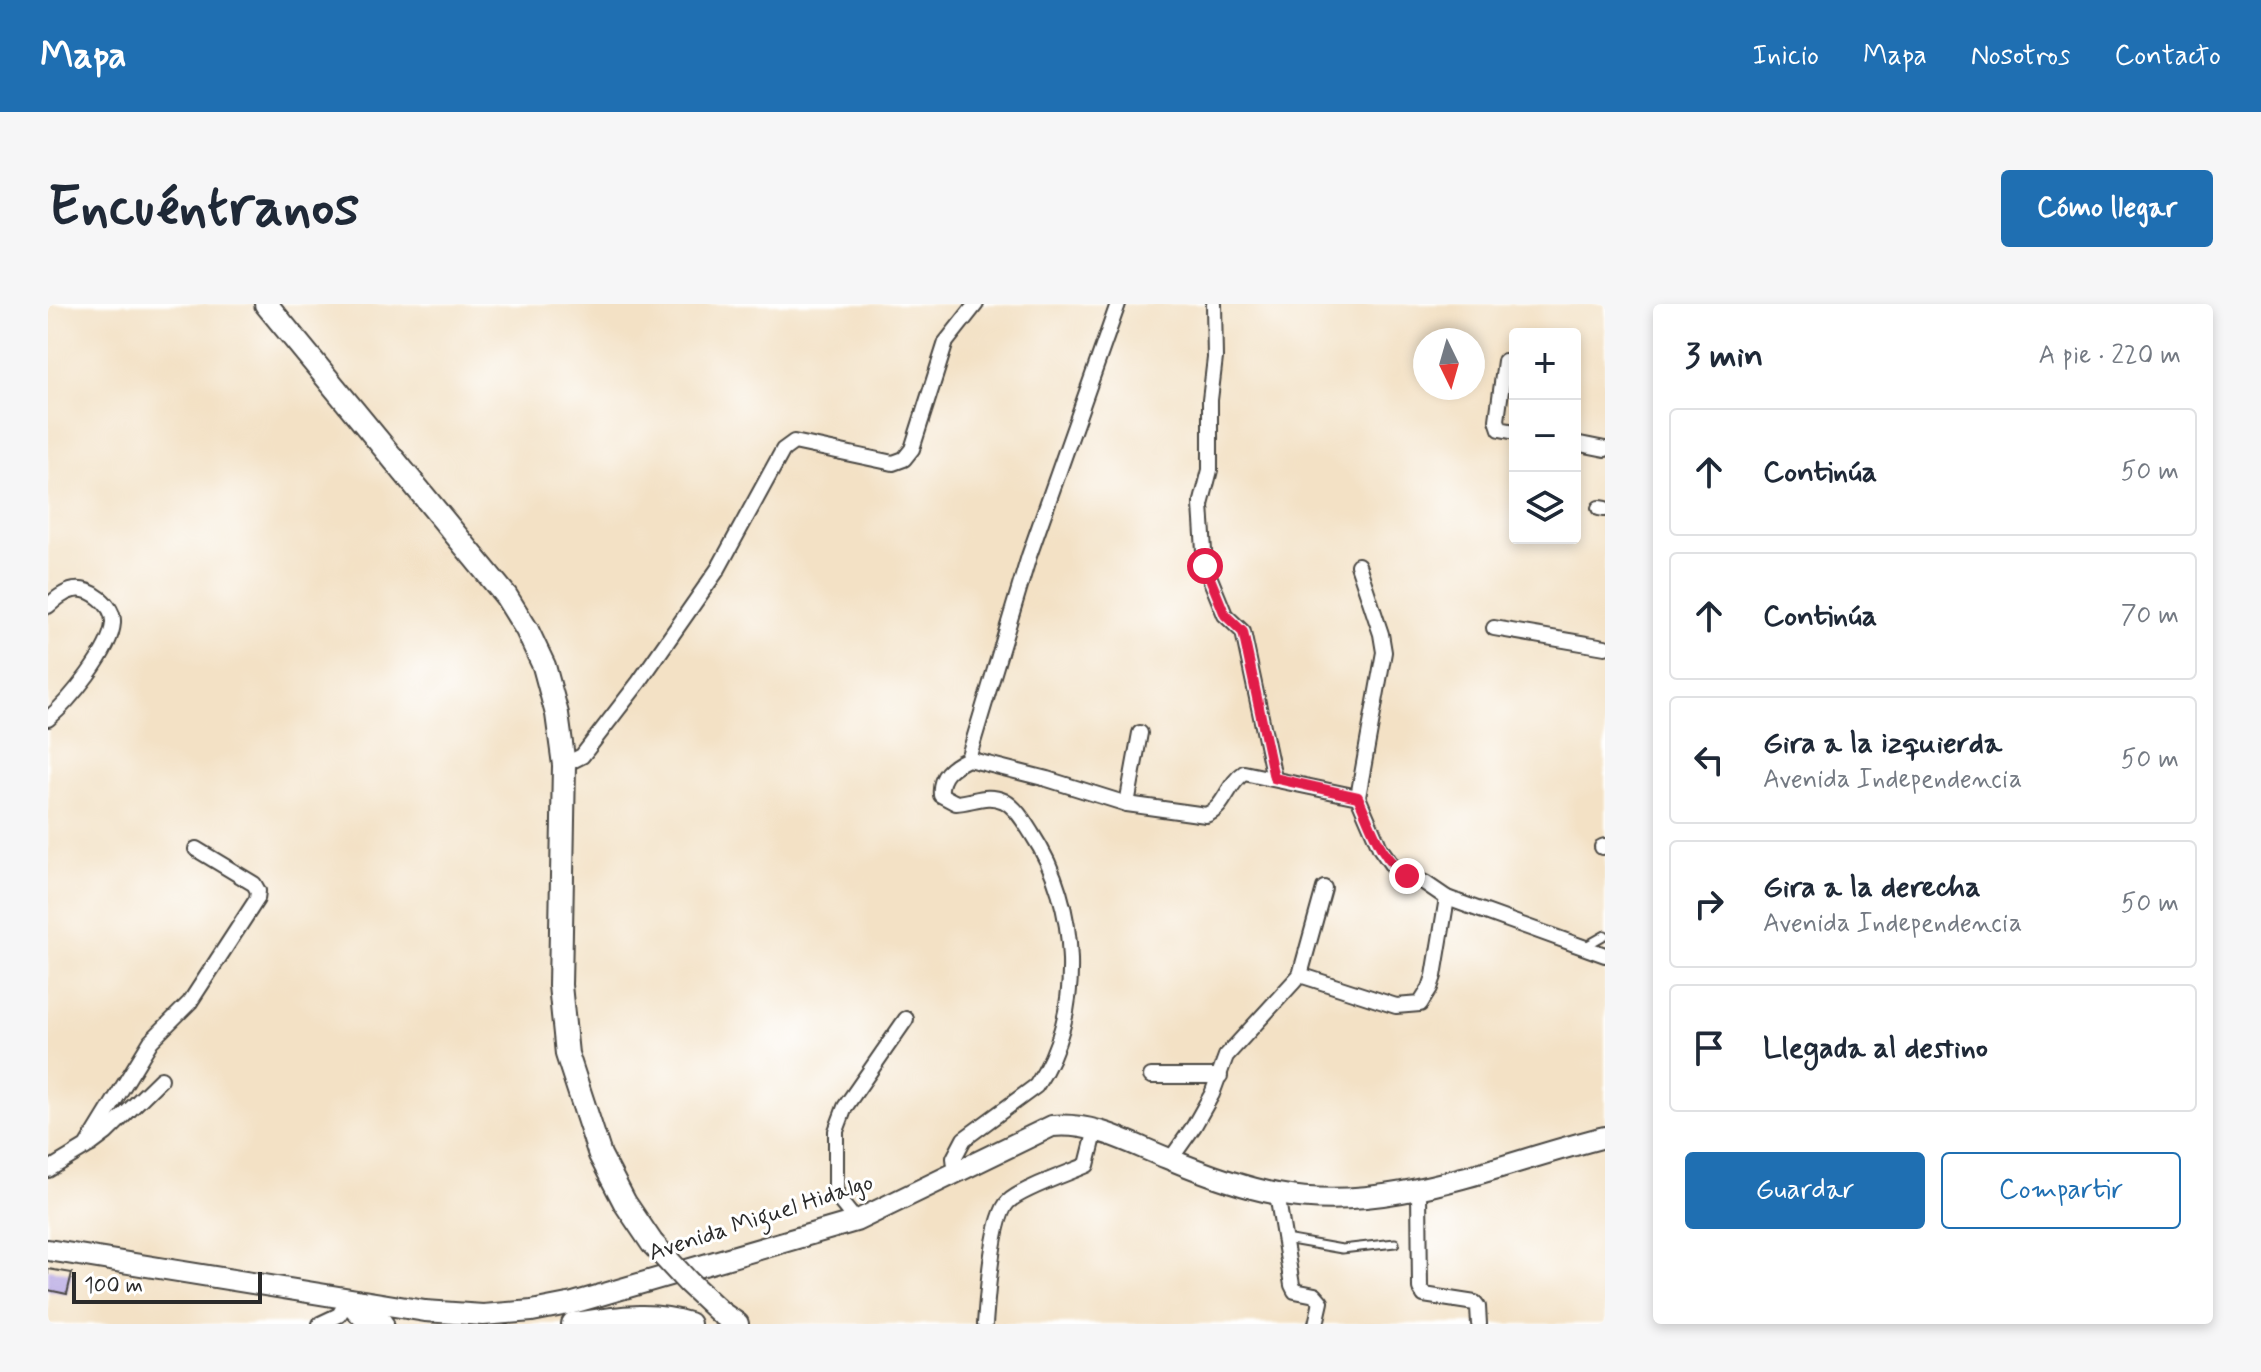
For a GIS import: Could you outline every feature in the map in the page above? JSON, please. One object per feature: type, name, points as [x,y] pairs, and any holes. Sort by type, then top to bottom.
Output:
[{"type":"main road","points":[[266,304],[506,596],[544,666],[557,714],[564,765],[560,985],[567,1054],[600,1155],[625,1203],[652,1243],[688,1282],[729,1318]]},
{"type":"main road","name":"Avenida Miguel Hidalgo","points":[[48,1250],[348,1300],[483,1315],[532,1311],[573,1303],[856,1221],[1042,1129],[1069,1124],[1096,1129],[1221,1179],[1277,1194],[1316,1199],[1419,1190],[1605,1137]]},
{"type":"main road","points":[[348,1300],[363,1316],[382,1324]]},
{"type":"main road","points":[[573,1324],[639,1315],[659,1316],[689,1324]]},
{"type":"street","points":[[564,765],[582,756],[639,682],[718,569],[783,450],[794,442],[893,463],[904,459],[912,449],[946,342],[976,304]]},
{"type":"street","points":[[968,759],[1029,556],[1118,304]]},
{"type":"street","points":[[1214,304],[1210,470],[1201,505],[1205,566],[1225,615],[1243,632],[1274,778]]},
{"type":"street","points":[[1505,361],[1497,420],[1500,429],[1509,431]]},
{"type":"street","points":[[1581,444],[1605,449]]},
{"type":"street","points":[[1358,565],[1384,652],[1358,797],[1380,848],[1394,868],[1447,898],[1605,955]]},
{"type":"street","points":[[48,606],[63,594],[77,590],[89,592],[105,603],[113,620],[110,635],[82,684],[48,719]]},
{"type":"street","points":[[1494,628],[1605,647]]},
{"type":"street","points":[[1127,804],[1140,733]]},
{"type":"street","points":[[956,1173],[954,1158],[964,1139],[1036,1086],[1043,1075],[1065,1023],[1070,989],[1068,940],[1059,895],[1040,846],[1023,821],[1003,801],[983,796],[956,803],[941,795],[943,778],[953,766],[968,759],[1127,804],[1206,815],[1217,809],[1236,779],[1244,773],[1358,797]]},
{"type":"street","points":[[86,1147],[151,1041],[190,1002],[257,899],[258,891],[254,884],[196,849]]},
{"type":"street","points":[[1170,1160],[1194,1126],[1220,1076],[1226,1056],[1300,975],[1324,888]]},
{"type":"street","points":[[1300,975],[1396,1006],[1420,1004],[1434,976],[1447,898]]},
{"type":"street","points":[[856,1221],[836,1196],[836,1131],[845,1107],[906,1019]]},
{"type":"street","points":[[1151,1076],[1220,1076]]},
{"type":"street","points":[[48,1170],[97,1142],[161,1079]]},
{"type":"street","points":[[985,1324],[991,1256],[1006,1203],[1087,1165],[1096,1129]]},
{"type":"street","points":[[1419,1190],[1420,1288],[1424,1295],[1475,1303],[1479,1324]]},
{"type":"street","points":[[1277,1194],[1295,1291],[1315,1295],[1321,1302],[1316,1324]]},
{"type":"street","points":[[320,1324],[339,1315],[348,1300]]},
{"type":"lane","points":[[1584,947],[1605,935]]},
{"type":"lane","points":[[1285,1239],[1342,1249],[1395,1243]]},
{"type":"building","points":[[48,1269],[72,1273],[67,1294],[48,1290]]},
{"type":"route","points":[[1205,566],[1225,615],[1243,632],[1274,778],[1358,797],[1380,848],[1394,868],[1407,876]]}]
